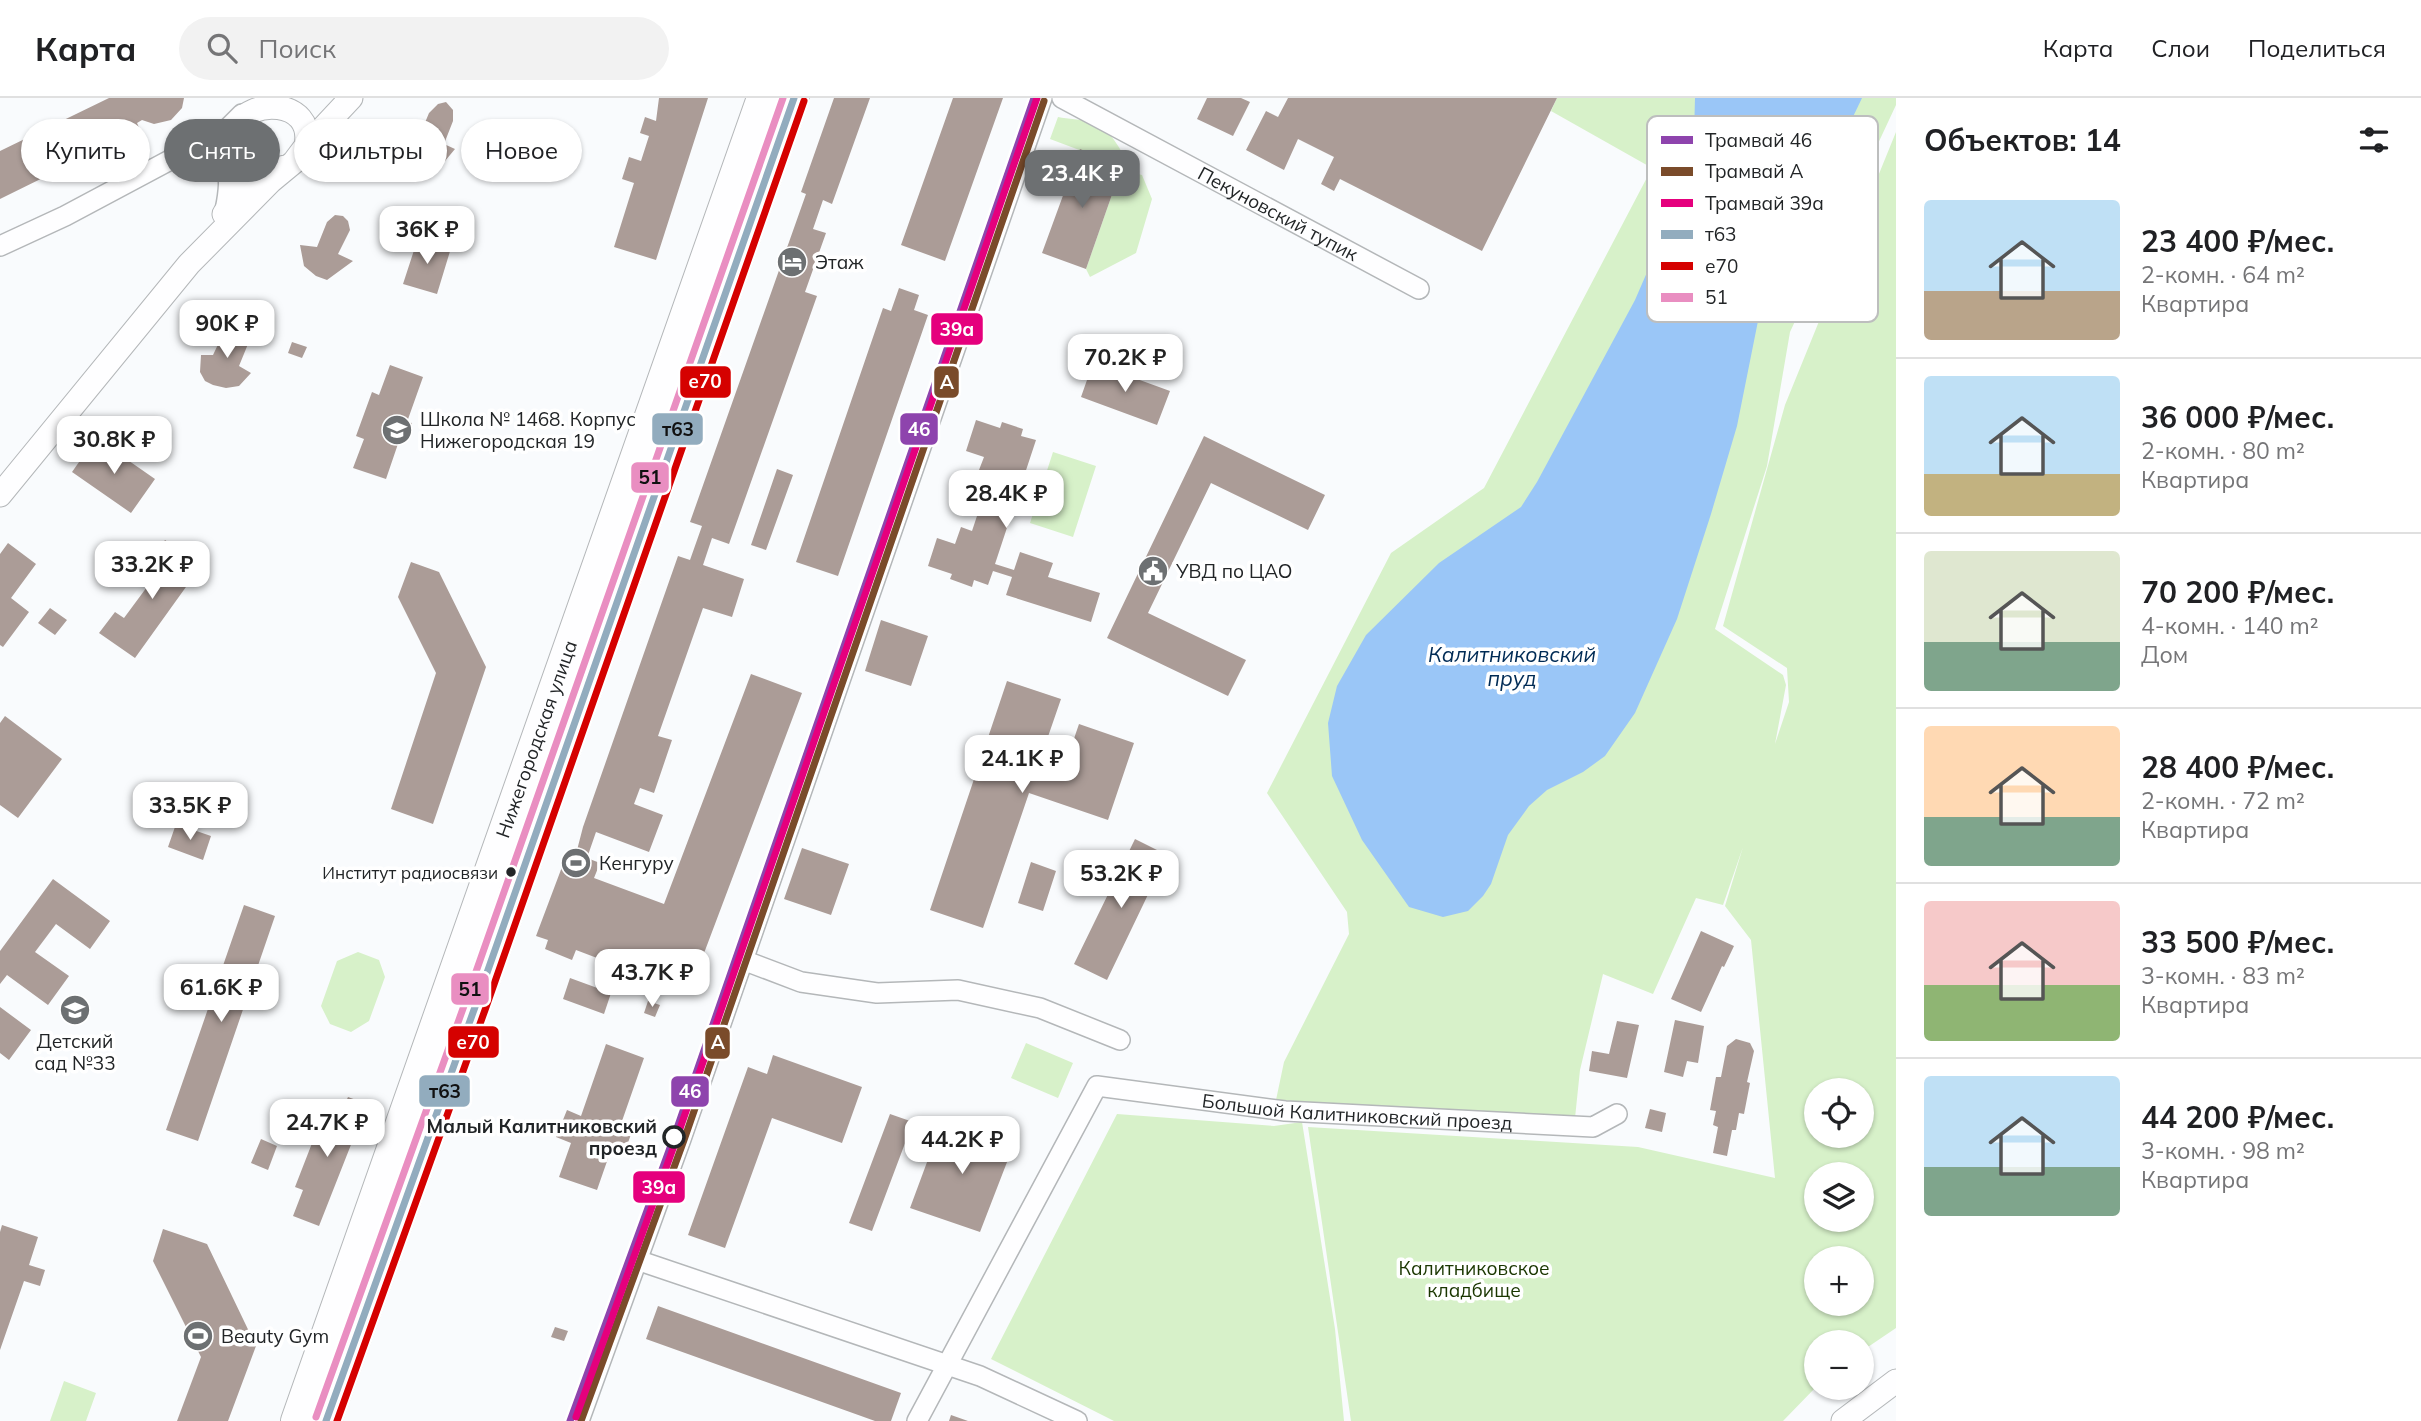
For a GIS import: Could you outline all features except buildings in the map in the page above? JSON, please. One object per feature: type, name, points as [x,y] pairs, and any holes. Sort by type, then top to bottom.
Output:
[{"type":"main road","name":"Нижегородская улица","points":[[296,1421],[762,98]]},
{"type":"main road","name":"Нижегородская улица","points":[[326,1421],[475,1007],[794,98]]},
{"type":"street","points":[[238,119],[254,104],[278,99],[297,107],[311,121],[323,121],[332,117],[351,98]]},
{"type":"street","points":[[579,1421],[743,960],[1042,98]]},
{"type":"street","name":"Пекуновский тупик","points":[[1062,98],[1419,289]]},
{"type":"street","points":[[245,119],[254,104]]},
{"type":"street","points":[[0,495],[189,264],[285,167],[294,162]]},
{"type":"street","points":[[0,246],[65,216],[164,163]]},
{"type":"street","points":[[280,168],[285,167]]},
{"type":"street","points":[[225,213],[229,182]]},
{"type":"street","points":[[209,245],[225,213],[239,195],[244,182]]},
{"type":"street","points":[[743,960],[802,982],[877,993],[958,990],[1040,1008],[1120,1040]]},
{"type":"street","name":"Большой Калитниковский проезд","points":[[947,1364],[1097,1086],[1285,1111],[1593,1127],[1617,1114]]},
{"type":"street","points":[[637,1260],[980,1376],[1077,1421]]},
{"type":"street","points":[[917,1421],[947,1364]]},
{"type":"street","points":[[1843,1421],[1896,1381]]},
{"type":"green space","points":[[1557,98],[1896,98],[1896,105],[1878,144],[1878,116],[1647,116],[1647,165],[1551,111]]},
{"type":"green space","points":[[1058,117],[1091,122],[1105,130],[1116,143],[1133,173],[1142,175],[1152,199],[1136,253],[1090,277],[1086,269],[1122,166],[1050,139]]},
{"type":"green space","name":"Калитниковское кладбище","points":[[1896,132],[1896,1328],[1874,1343],[1874,1330],[1804,1330],[1804,1399],[1783,1421],[1351,1421],[1308,1127],[1638,1147],[1775,1178],[1751,940],[1725,906],[1743,847],[1723,905],[1696,898],[1653,994],[1603,974],[1580,1070],[1575,1118],[1276,1100],[1284,1062],[1349,934],[1347,912],[1267,793],[1391,553],[1484,488],[1647,178],[1647,322],[1795,322],[1790,332],[1767,466],[1715,629],[1783,675],[1786,685],[1775,744],[1789,702],[1787,668],[1723,626],[1785,405],[1819,322],[1878,322],[1878,176]]},
{"type":"green space","points":[[1053,452],[1096,466],[1073,537],[1030,523]]},
{"type":"green space","points":[[358,952],[379,960],[385,977],[369,1021],[351,1032],[330,1024],[321,1006],[337,961]]},
{"type":"green space","points":[[1026,1043],[1073,1063],[1058,1098],[1011,1078]]},
{"type":"green space","points":[[1117,1114],[1274,1126],[1302,1122],[1335,1329],[1344,1421],[1114,1421],[991,1359]]},
{"type":"green space","points":[[64,1381],[96,1393],[86,1421],[50,1421]]},
{"type":"water","name":"Калитниковский пруд","points":[[1695,98],[1862,98],[1853,116],[1695,116]]},
{"type":"water","name":"Калитниковский пруд","points":[[1647,272],[1647,322],[1758,322],[1737,426],[1677,619],[1635,713],[1605,756],[1583,772],[1547,790],[1529,806],[1508,835],[1491,884],[1483,896],[1468,911],[1443,917],[1409,907],[1362,840],[1332,776],[1328,723],[1337,686],[1366,635],[1439,563],[1521,507],[1635,300]]},
{"type":"tram line","name":"46","points":[[570,1421],[674,1137],[1034,98]]},
{"type":"tram line","name":"39а","points":[[576,1417],[675,1143],[1037,98]]},
{"type":"tram line","name":"А","points":[[581,1421],[684,1140],[1044,101]]},
{"type":"transit line","name":"51","points":[[316,1417],[465,1003],[783,98]]},
{"type":"transit line","name":"т63","points":[[326,1421],[475,1007],[794,98]]},
{"type":"transit line","name":"е70","points":[[337,1421],[485,1010],[804,101]]},
{"type":"place","name":"Этаж","points":[[792,262]]},
{"type":"place","name":"Школа № 1468. Корпус Нижегородская 19","points":[[397,430]]},
{"type":"place","name":"УВД по ЦАО","points":[[1153,571]]},
{"type":"place","name":"Кенгуру","points":[[576,863]]},
{"type":"place","name":"Институт радиосвязи","points":[[511,872]]},
{"type":"place","name":"Детский сад №33","points":[[75,1010]]},
{"type":"place","name":"Малый Калитниковский проезд","points":[[674,1137]]},
{"type":"place","name":"Beauty Gym","points":[[198,1336]]}]
